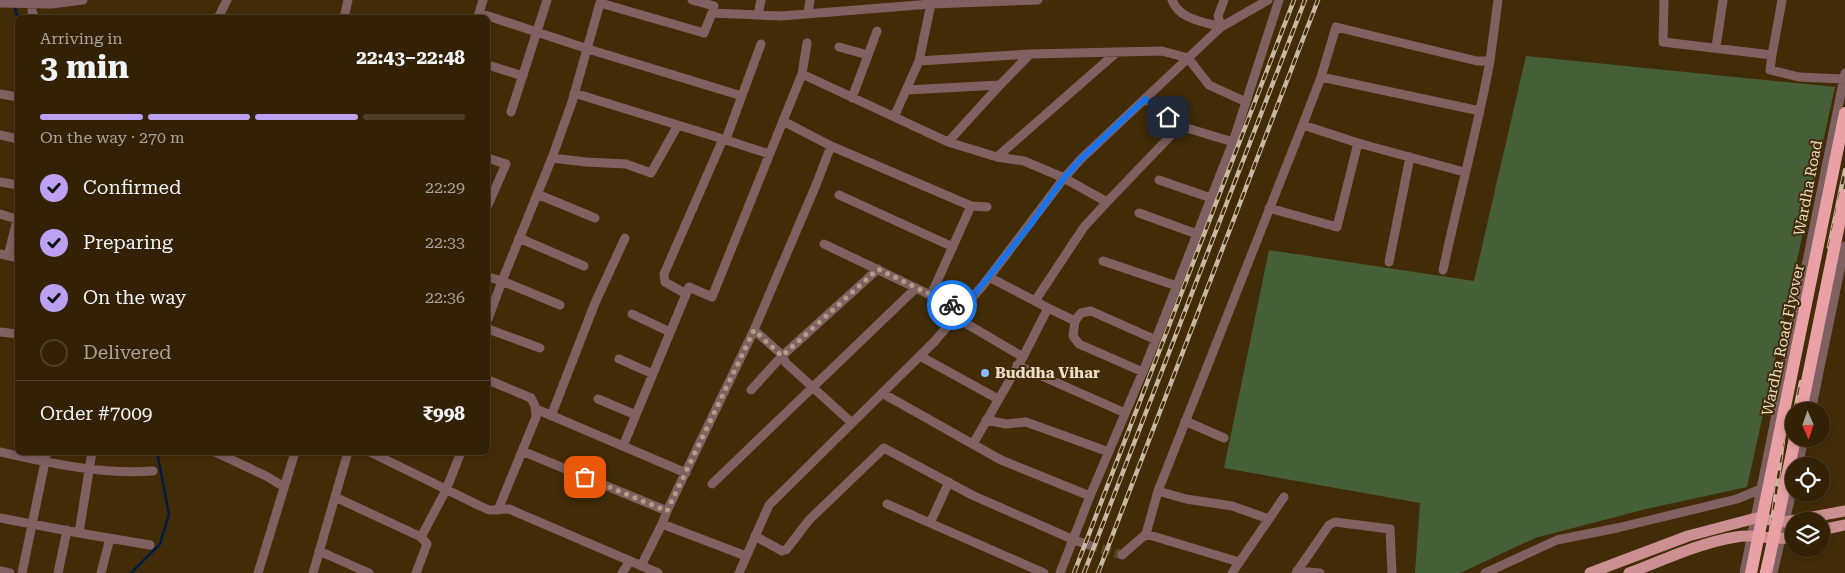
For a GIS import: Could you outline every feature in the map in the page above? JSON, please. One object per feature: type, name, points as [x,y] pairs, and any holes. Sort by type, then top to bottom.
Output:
[{"type":"highway","name":"Wardha Road Flyover","points":[[1751,573],[1845,113]]},
{"type":"highway","points":[[1803,402],[1845,195]]},
{"type":"highway","points":[[1766,573],[1793,448]]},
{"type":"main road","points":[[1830,514],[1845,511]]},
{"type":"main road","points":[[1590,573],[1688,536],[1756,518],[1785,522]]},
{"type":"main road","points":[[1830,528],[1845,525]]},
{"type":"main road","points":[[1629,573],[1690,550],[1738,536],[1785,539]]},
{"type":"street","points":[[0,3],[51,4],[83,0]]},
{"type":"street","points":[[220,15],[227,0]]},
{"type":"street","points":[[345,15],[348,0]]},
{"type":"street","points":[[479,15],[483,0]]},
{"type":"street","points":[[511,112],[547,0]]},
{"type":"street","points":[[692,0],[714,7],[758,15],[781,16],[963,2],[1038,0]]},
{"type":"street","points":[[758,15],[761,0]]},
{"type":"street","points":[[808,14],[810,0]]},
{"type":"street","points":[[852,11],[854,0]]},
{"type":"street","points":[[1172,0],[1176,10],[1188,17],[1221,26]]},
{"type":"street","points":[[1221,26],[1218,16],[1224,0]]},
{"type":"street","points":[[739,573],[768,505],[920,356],[958,314],[990,277],[1064,178],[1081,159],[1221,26],[1268,0]]},
{"type":"street","points":[[1060,573],[1090,496],[1156,340],[1233,142],[1279,0]]},
{"type":"street","points":[[1443,270],[1490,62],[1498,0]]},
{"type":"street","points":[[1664,0],[1663,42],[1772,55]]},
{"type":"street","points":[[1716,48],[1723,0]]},
{"type":"street","points":[[1782,0],[1770,70],[1799,77],[1844,76]]},
{"type":"street","points":[[490,314],[552,158],[588,49],[601,1],[704,33],[714,7]]},
{"type":"street","points":[[32,3],[34,15]]},
{"type":"street","points":[[894,117],[919,61],[931,4]]},
{"type":"street","points":[[490,18],[742,96]]},
{"type":"street","points":[[1122,555],[1146,534],[1158,491],[1303,125],[1321,77],[1336,27],[1477,61],[1490,62]]},
{"type":"street","points":[[852,98],[877,31]]},
{"type":"street","points":[[623,446],[689,287],[712,297],[802,74],[807,43]]},
{"type":"street","points":[[686,294],[666,282],[664,274],[724,139],[761,44]]},
{"type":"street","points":[[839,47],[868,55]]},
{"type":"street","points":[[919,61],[1030,54],[1162,50],[1188,58],[1209,86],[1246,102]]},
{"type":"street","points":[[997,157],[1117,52]]},
{"type":"street","points":[[948,142],[1030,54]]},
{"type":"street","points":[[490,66],[523,76]]},
{"type":"street","points":[[802,74],[948,142],[997,157],[1024,161],[1064,178],[1107,202]]},
{"type":"street","name":"Wardha Road","points":[[1744,573],[1844,76]]},
{"type":"street","points":[[1321,77],[1480,111]]},
{"type":"street","points":[[907,90],[1000,85]]},
{"type":"street","points":[[574,93],[769,154]]},
{"type":"street","points":[[0,94],[15,97]]},
{"type":"street","points":[[1145,99],[1180,126],[1233,142]]},
{"type":"street","points":[[783,121],[831,146],[971,206],[987,207]]},
{"type":"street","points":[[552,158],[626,164],[652,173],[678,125]]},
{"type":"street","points":[[1303,125],[1358,143],[1464,172]]},
{"type":"street","points":[[1035,301],[1084,227],[1180,126]]},
{"type":"street","points":[[0,135],[15,138]]},
{"type":"street","points":[[1269,208],[1337,227],[1358,143]]},
{"type":"street","points":[[641,566],[754,330],[831,146]]},
{"type":"street","points":[[1389,262],[1410,157]]},
{"type":"street","points":[[490,159],[506,164],[490,200]]},
{"type":"street","points":[[1159,180],[1211,198]]},
{"type":"street","points":[[0,182],[15,184]]},
{"type":"street","points":[[537,194],[595,218]]},
{"type":"street","points":[[839,196],[953,247]]},
{"type":"street","points":[[931,295],[971,206]]},
{"type":"street","points":[[1139,213],[1197,234]]},
{"type":"street","points":[[0,214],[15,217]]},
{"type":"street","points":[[9,256],[15,227]]},
{"type":"street","points":[[519,238],[584,266]]},
{"type":"street","points":[[551,416],[595,303],[625,238]]},
{"type":"street","points":[[824,244],[931,295],[1020,361],[1125,413]]},
{"type":"street","points":[[1813,402],[1845,246]]},
{"type":"street","points":[[1809,249],[1843,263]]},
{"type":"street","points":[[1103,261],[1177,286]]},
{"type":"street","points":[[751,390],[782,356],[878,269]]},
{"type":"street","points":[[990,277],[1075,321]]},
{"type":"street","points":[[490,278],[560,305]]},
{"type":"street","points":[[712,484],[916,288]]},
{"type":"street","points":[[973,444],[1048,308]]},
{"type":"street","points":[[1143,372],[1079,344],[1073,336],[1075,321],[1081,313],[1091,311],[1156,340]]},
{"type":"street","points":[[632,314],[670,332]]},
{"type":"street","points":[[490,330],[540,348]]},
{"type":"street","points":[[754,330],[782,356],[786,363],[852,423]]},
{"type":"street","points":[[0,332],[15,334]]},
{"type":"street","points":[[920,356],[998,399]]},
{"type":"street","points":[[619,359],[653,374]]},
{"type":"street","points":[[490,384],[531,398],[536,409],[536,417],[498,510]]},
{"type":"street","points":[[882,393],[1001,460],[1090,496]]},
{"type":"street","points":[[598,399],[636,415]]},
{"type":"street","points":[[536,409],[686,473]]},
{"type":"street","points":[[986,420],[1006,424],[1026,422],[1109,452]]},
{"type":"street","points":[[1185,421],[1224,438]]},
{"type":"street","points":[[755,536],[782,551],[786,550],[809,520],[884,448],[972,495],[1089,545]]},
{"type":"street","points":[[522,451],[667,511]]},
{"type":"street","points":[[0,452],[46,462],[88,468],[134,472],[153,471]]},
{"type":"street","points":[[22,573],[47,455]]},
{"type":"street","points":[[80,532],[91,455]]},
{"type":"street","points":[[221,455],[268,477],[284,487]]},
{"type":"street","points":[[258,573],[294,455]]},
{"type":"street","points":[[313,573],[347,455]]},
{"type":"street","points":[[376,455],[489,510],[509,509],[658,573]]},
{"type":"street","points":[[421,537],[446,490],[460,455]]},
{"type":"street","points":[[930,523],[949,482]]},
{"type":"street","points":[[1485,573],[1557,540],[1737,499],[1761,489]]},
{"type":"street","points":[[1158,491],[1232,506],[1269,519]]},
{"type":"street","points":[[335,497],[421,537],[427,544],[416,573]]},
{"type":"street","points":[[1232,573],[1284,497]]},
{"type":"street","points":[[887,504],[1044,573]]},
{"type":"street","points":[[0,518],[150,544]]},
{"type":"street","points":[[1297,572],[1329,525],[1335,522],[1390,529],[1392,573]]},
{"type":"street","points":[[1773,573],[1785,522]]},
{"type":"street","points":[[662,524],[746,556]]},
{"type":"street","points":[[58,573],[67,530]]},
{"type":"street","points":[[1146,534],[1239,562]]},
{"type":"street","points":[[101,573],[110,538]]},
{"type":"street","points":[[319,551],[369,573]]},
{"type":"street","points":[[622,573],[630,561]]},
{"type":"street","points":[[0,571],[10,573]]},
{"type":"street","points":[[1297,572],[1320,573]]},
{"type":"green space","points":[[1526,56],[1835,87],[1747,487],[1646,509],[1535,538],[1460,573],[1415,573],[1420,503],[1224,468],[1269,250],[1474,281]]},
{"type":"waterway","points":[[15,6],[18,15]]},
{"type":"waterway","points":[[131,573],[160,544],[169,514],[158,455]]},
{"type":"tunnel","points":[[1089,545],[1122,555]]},
{"type":"railway","points":[[1074,573],[1294,0]]},
{"type":"railway","points":[[1084,573],[1305,0]]},
{"type":"railway","points":[[1098,573],[1318,0]]},
{"type":"railway","points":[[1762,573],[1769,546],[1786,417],[1845,128]]},
{"type":"railway","points":[[1829,247],[1845,170]]},
{"type":"railway","points":[[1797,402],[1801,382]]},
{"type":"railway","points":[[1788,457],[1789,448]]},
{"type":"way so far","points":[[585,477],[667,511],[754,330],[782,356],[878,269],[952,305]]},
{"type":"place","name":"Buddha Vihar","points":[[985,373]]},
{"type":"route","points":[[952,305],[962,310],[990,277],[1064,178],[1081,159],[1145,99],[1168,117]]}]
